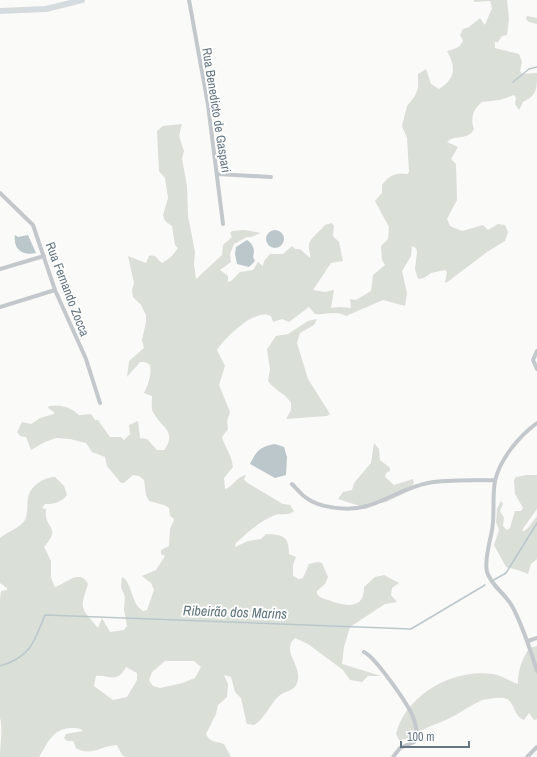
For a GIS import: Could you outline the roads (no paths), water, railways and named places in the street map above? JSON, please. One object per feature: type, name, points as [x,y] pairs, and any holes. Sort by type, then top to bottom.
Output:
[{"type":"main road","points":[[0,11],[46,9],[82,0]]},
{"type":"street","name":"Rua Benedicto de Gaspari","points":[[189,0],[208,105],[218,174],[222,224]]},
{"type":"street","points":[[218,174],[272,177]]},
{"type":"street","name":"Rua Fernando Zocca","points":[[0,193],[33,225],[55,290],[86,359],[100,403]]},
{"type":"street","points":[[0,269],[44,256]]},
{"type":"street","points":[[0,307],[55,290]]},
{"type":"street","points":[[537,351],[534,360],[537,369]]},
{"type":"street","points":[[537,423],[526,431],[513,448],[501,465],[495,480],[492,529],[486,570],[492,584],[512,605],[528,641],[537,672]]},
{"type":"street","points":[[292,484],[306,497],[316,502],[351,509],[367,506],[413,486],[447,480],[495,480]]},
{"type":"street","points":[[528,641],[537,638]]},
{"type":"street","points":[[364,652],[371,657],[398,693],[412,713],[416,725],[416,739],[412,743],[400,748],[393,757]]},
{"type":"street","points":[[527,757],[537,747]]},
{"type":"waterway","name":"Ribeirão dos Marins","points":[[513,82],[529,69],[537,67]]},
{"type":"waterway","name":"Ribeirão dos Marins","points":[[492,581],[506,573],[537,523]]},
{"type":"waterway","name":"Ribeirão dos Marins","points":[[0,666],[19,658],[25,653],[34,641],[45,615],[411,629],[485,585]]}]
